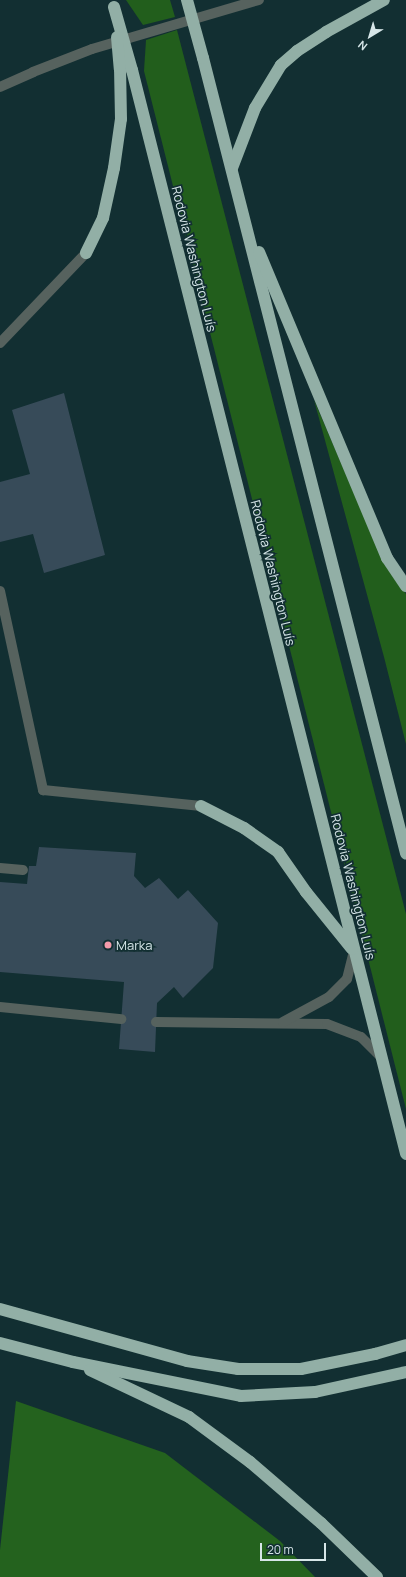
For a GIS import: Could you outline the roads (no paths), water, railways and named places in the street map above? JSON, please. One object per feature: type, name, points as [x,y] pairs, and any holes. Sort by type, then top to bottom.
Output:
[{"type":"highway","points":[[187,0],[232,168],[406,852]]},
{"type":"highway","points":[[232,168],[255,108],[281,66],[297,51],[320,36],[384,0]]},
{"type":"highway","points":[[86,253],[103,218],[114,168],[120,119],[120,69],[113,4]]},
{"type":"highway","name":"Rodovia Washington Luís","points":[[113,4],[132,70],[406,1154]]},
{"type":"highway","points":[[242,210],[387,558],[406,586]]},
{"type":"highway","points":[[201,806],[244,828],[278,852],[306,892],[354,951]]},
{"type":"highway","points":[[0,1309],[187,1361],[238,1369],[301,1369],[375,1354],[406,1345]]},
{"type":"highway","points":[[0,1343],[72,1362],[241,1396],[315,1392],[403,1373]]},
{"type":"highway","points":[[72,1362],[188,1417],[250,1462],[321,1523],[377,1577]]},
{"type":"street","points":[[0,87],[33,72],[92,49],[259,0]]},
{"type":"street","points":[[0,343],[86,253]]},
{"type":"street","points":[[0,591],[43,790],[201,806]]},
{"type":"street","points":[[0,868],[23,870]]},
{"type":"street","points":[[283,1022],[329,997],[347,979],[354,951]]},
{"type":"street","points":[[0,1007],[121,1019]]},
{"type":"street","points":[[156,1022],[283,1022],[327,1024],[361,1036],[381,1057]]},
{"type":"place","name":"Marka","points":[[108,945]]}]
